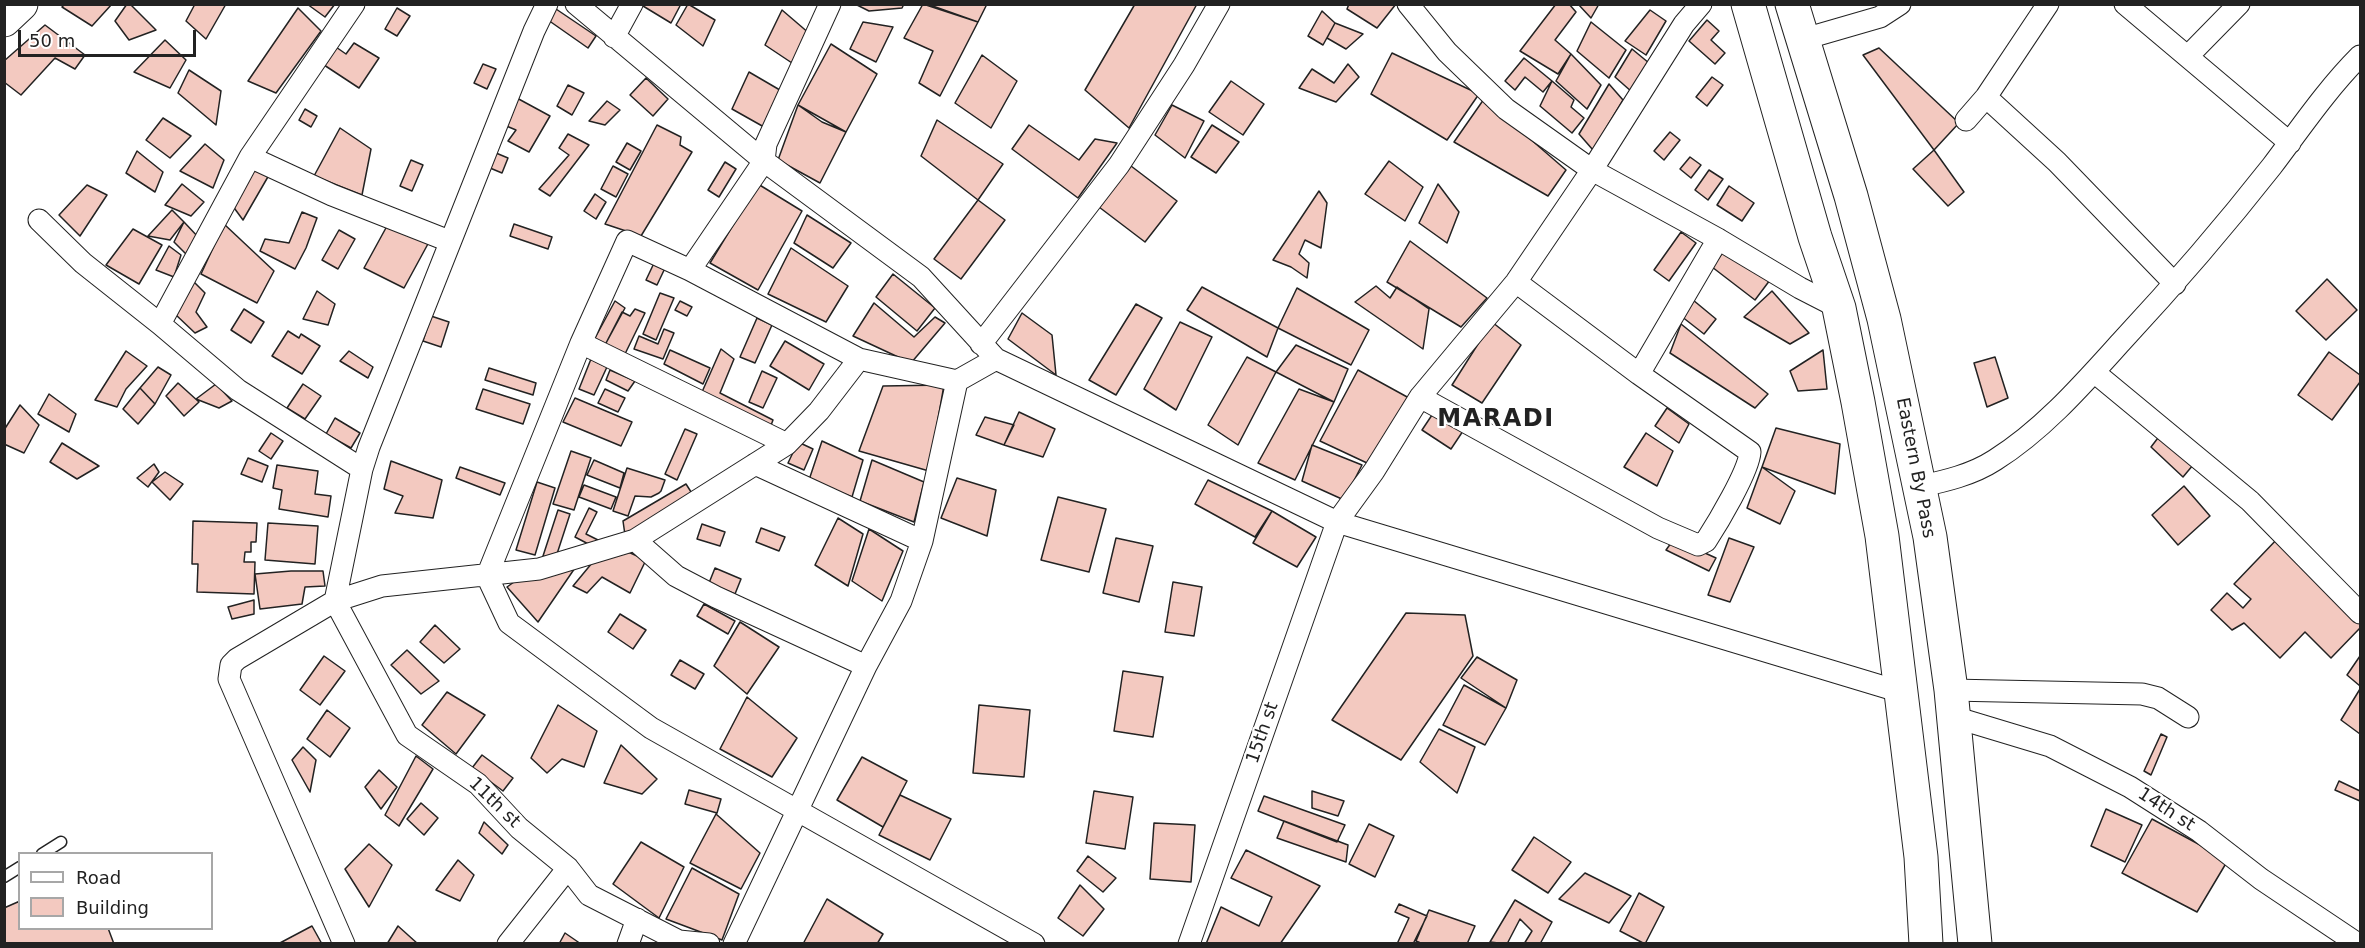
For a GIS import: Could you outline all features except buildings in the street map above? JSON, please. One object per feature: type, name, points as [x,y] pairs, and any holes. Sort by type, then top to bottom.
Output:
[{"type":"main road","points":[[4,20],[21,4]]},
{"type":"main road","points":[[1748,4],[1815,237],[1839,308],[1881,536],[1921,857],[1926,944]]},
{"type":"main road","name":"Eastern By Pass","points":[[1792,4],[1851,196],[1884,320],[1930,537],[1953,703],[1976,944]]},
{"type":"street","points":[[160,324],[250,157],[354,4]]},
{"type":"street","points":[[335,601],[362,469],[449,240],[547,4]]},
{"type":"street","points":[[576,4],[764,161],[921,277],[996,359],[1337,522],[1901,692]]},
{"type":"street","points":[[614,37],[632,4]]},
{"type":"street","points":[[690,270],[764,161],[766,144],[830,4]]},
{"type":"street","points":[[981,344],[1119,165],[1184,64],[1219,4]]},
{"type":"street","points":[[1408,4],[1447,52],[1506,109],[1592,170],[1839,308]]},
{"type":"street","name":"15th st","points":[[1189,944],[1337,522],[1374,471],[1420,397],[1516,282],[1592,170],[1684,24],[1701,4]]},
{"type":"street","points":[[1804,39],[1880,17],[1900,4]]},
{"type":"street","points":[[1966,120],[1986,97],[2048,4]]},
{"type":"street","points":[[2125,4],[2290,142]]},
{"type":"street","points":[[2188,56],[2239,4]]},
{"type":"street","points":[[1918,487],[1960,477],[1994,461],[2031,433],[2094,372],[2175,284],[2235,214],[2290,142],[2361,56]]},
{"type":"street","points":[[1986,97],[2057,162],[2175,284]]},
{"type":"street","points":[[250,157],[332,195],[449,240]]},
{"type":"street","points":[[39,220],[83,263],[238,390],[362,469]]},
{"type":"street","points":[[1639,374],[1718,239]]},
{"type":"street","points":[[996,359],[957,381],[859,359],[690,270],[627,241],[581,343],[487,576],[509,623],[651,728],[1034,944]]},
{"type":"street","points":[[1420,397],[1658,528],[1698,545],[1706,541],[1740,480],[1750,452],[1639,374],[1516,282]]},
{"type":"street","points":[[581,343],[787,444]]},
{"type":"street","points":[[344,944],[230,680],[229,671],[237,658],[335,601],[382,586],[539,569],[635,540],[787,444],[819,411],[859,359]]},
{"type":"street","points":[[2094,372],[2250,501],[2361,613]]},
{"type":"street","points":[[734,944],[796,809],[901,600],[922,541],[957,381]]},
{"type":"street","points":[[755,464],[922,541]]},
{"type":"street","points":[[635,540],[676,576],[716,597],[866,666]]},
{"type":"street","name":"11th st","points":[[335,601],[407,735],[478,784],[519,828],[568,868],[589,895],[678,941],[709,944]]},
{"type":"street","points":[[1953,703],[2142,694],[2158,698],[2188,717]]},
{"type":"street","name":"14th st","points":[[1953,703],[2050,746],[2130,787],[2199,831],[2261,879],[2358,944]]},
{"type":"street","points":[[508,944],[568,868]]},
{"type":"street","points":[[628,944],[637,919]]},
{"type":"lane","points":[[45,852],[61,842]]},
{"type":"lane","points":[[4,877],[18,868]]},
{"type":"district","name":"MARADI","points":[[1496,420]]}]
